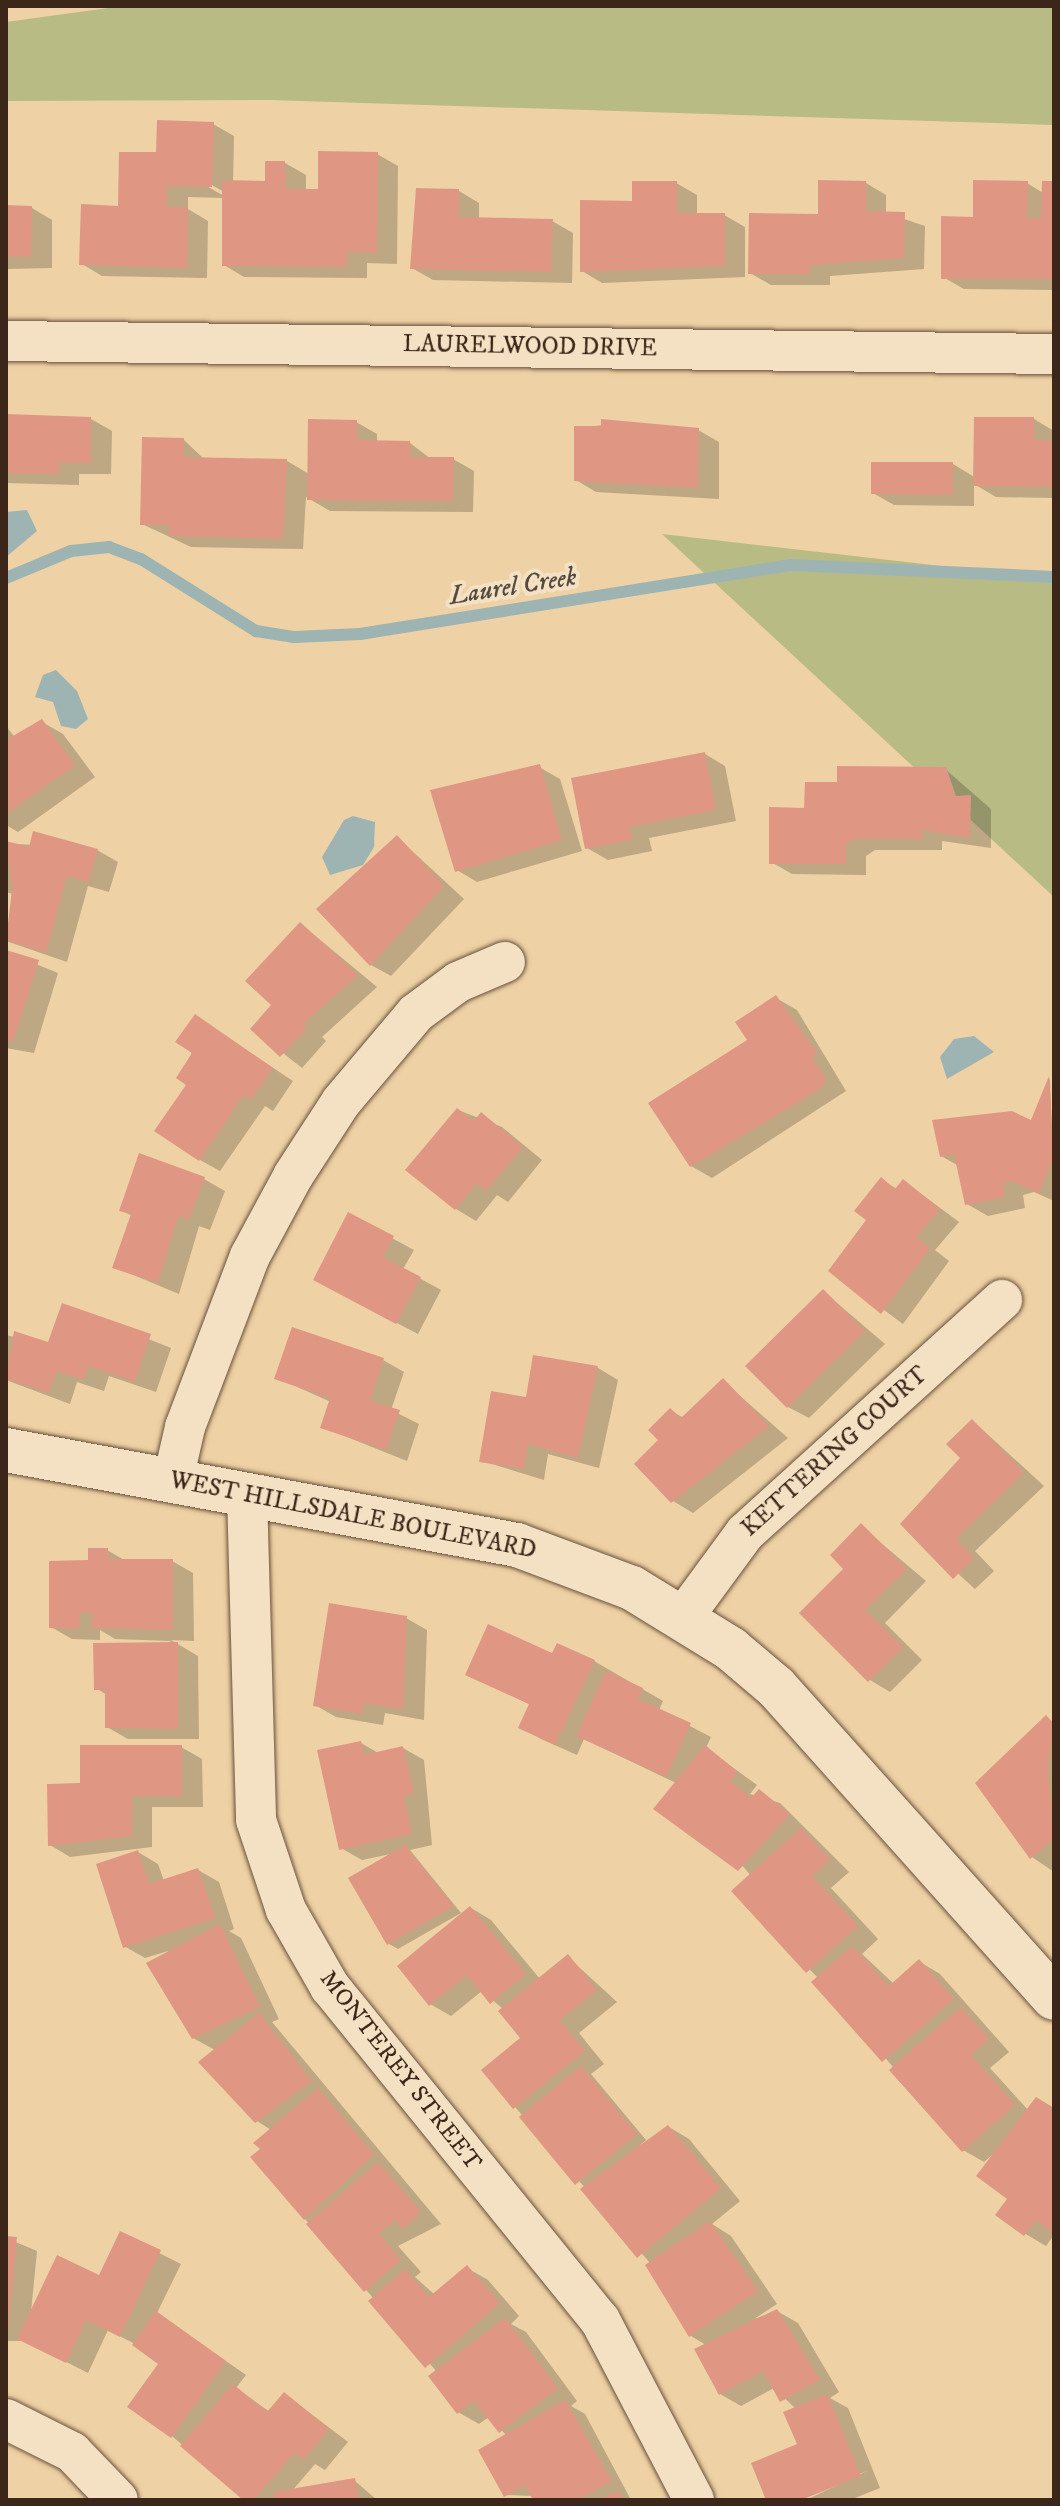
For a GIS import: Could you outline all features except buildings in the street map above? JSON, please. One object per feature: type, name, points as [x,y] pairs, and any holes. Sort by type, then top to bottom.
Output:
[{"type":"main road","name":"WEST HILLSDALE BOULEVARD","points":[[6,1450],[517,1545],[684,1616],[742,1658],[818,1729],[1054,1998]]},
{"type":"street","name":"LAURELWOOD DRIVE","points":[[6,341],[1054,354]]},
{"type":"street","points":[[173,1480],[185,1427],[250,1256],[293,1176],[341,1102],[416,1013],[458,982],[505,962]]},
{"type":"street","name":"KETTERING COURT","points":[[684,1616],[745,1533],[1002,1300]]},
{"type":"street","name":"MONTEREY STREET","points":[[247,1494],[256,1820],[286,1910],[330,1987],[600,2320],[694,2500]]},
{"type":"street","points":[[6,2419],[60,2443],[118,2500]]},
{"type":"green space","points":[[123,6],[1054,6],[1054,125],[271,100],[6,101],[6,22]]},
{"type":"green space","points":[[662,534],[1054,579],[1054,897]]},
{"type":"water","points":[[27,510],[37,531],[6,557],[6,512]]},
{"type":"water","points":[[56,670],[77,691],[88,719],[76,729],[61,726],[53,702],[35,697],[43,675]]},
{"type":"water","points":[[353,816],[375,822],[374,847],[363,865],[330,875],[322,857],[344,820]]},
{"type":"water","points":[[974,1036],[994,1052],[947,1079],[940,1057],[954,1039]]},
{"type":"waterway","name":"Laurel Creek","points":[[6,578],[71,551],[109,547],[141,559],[256,631],[295,637],[360,634],[791,565],[1054,577]]}]
